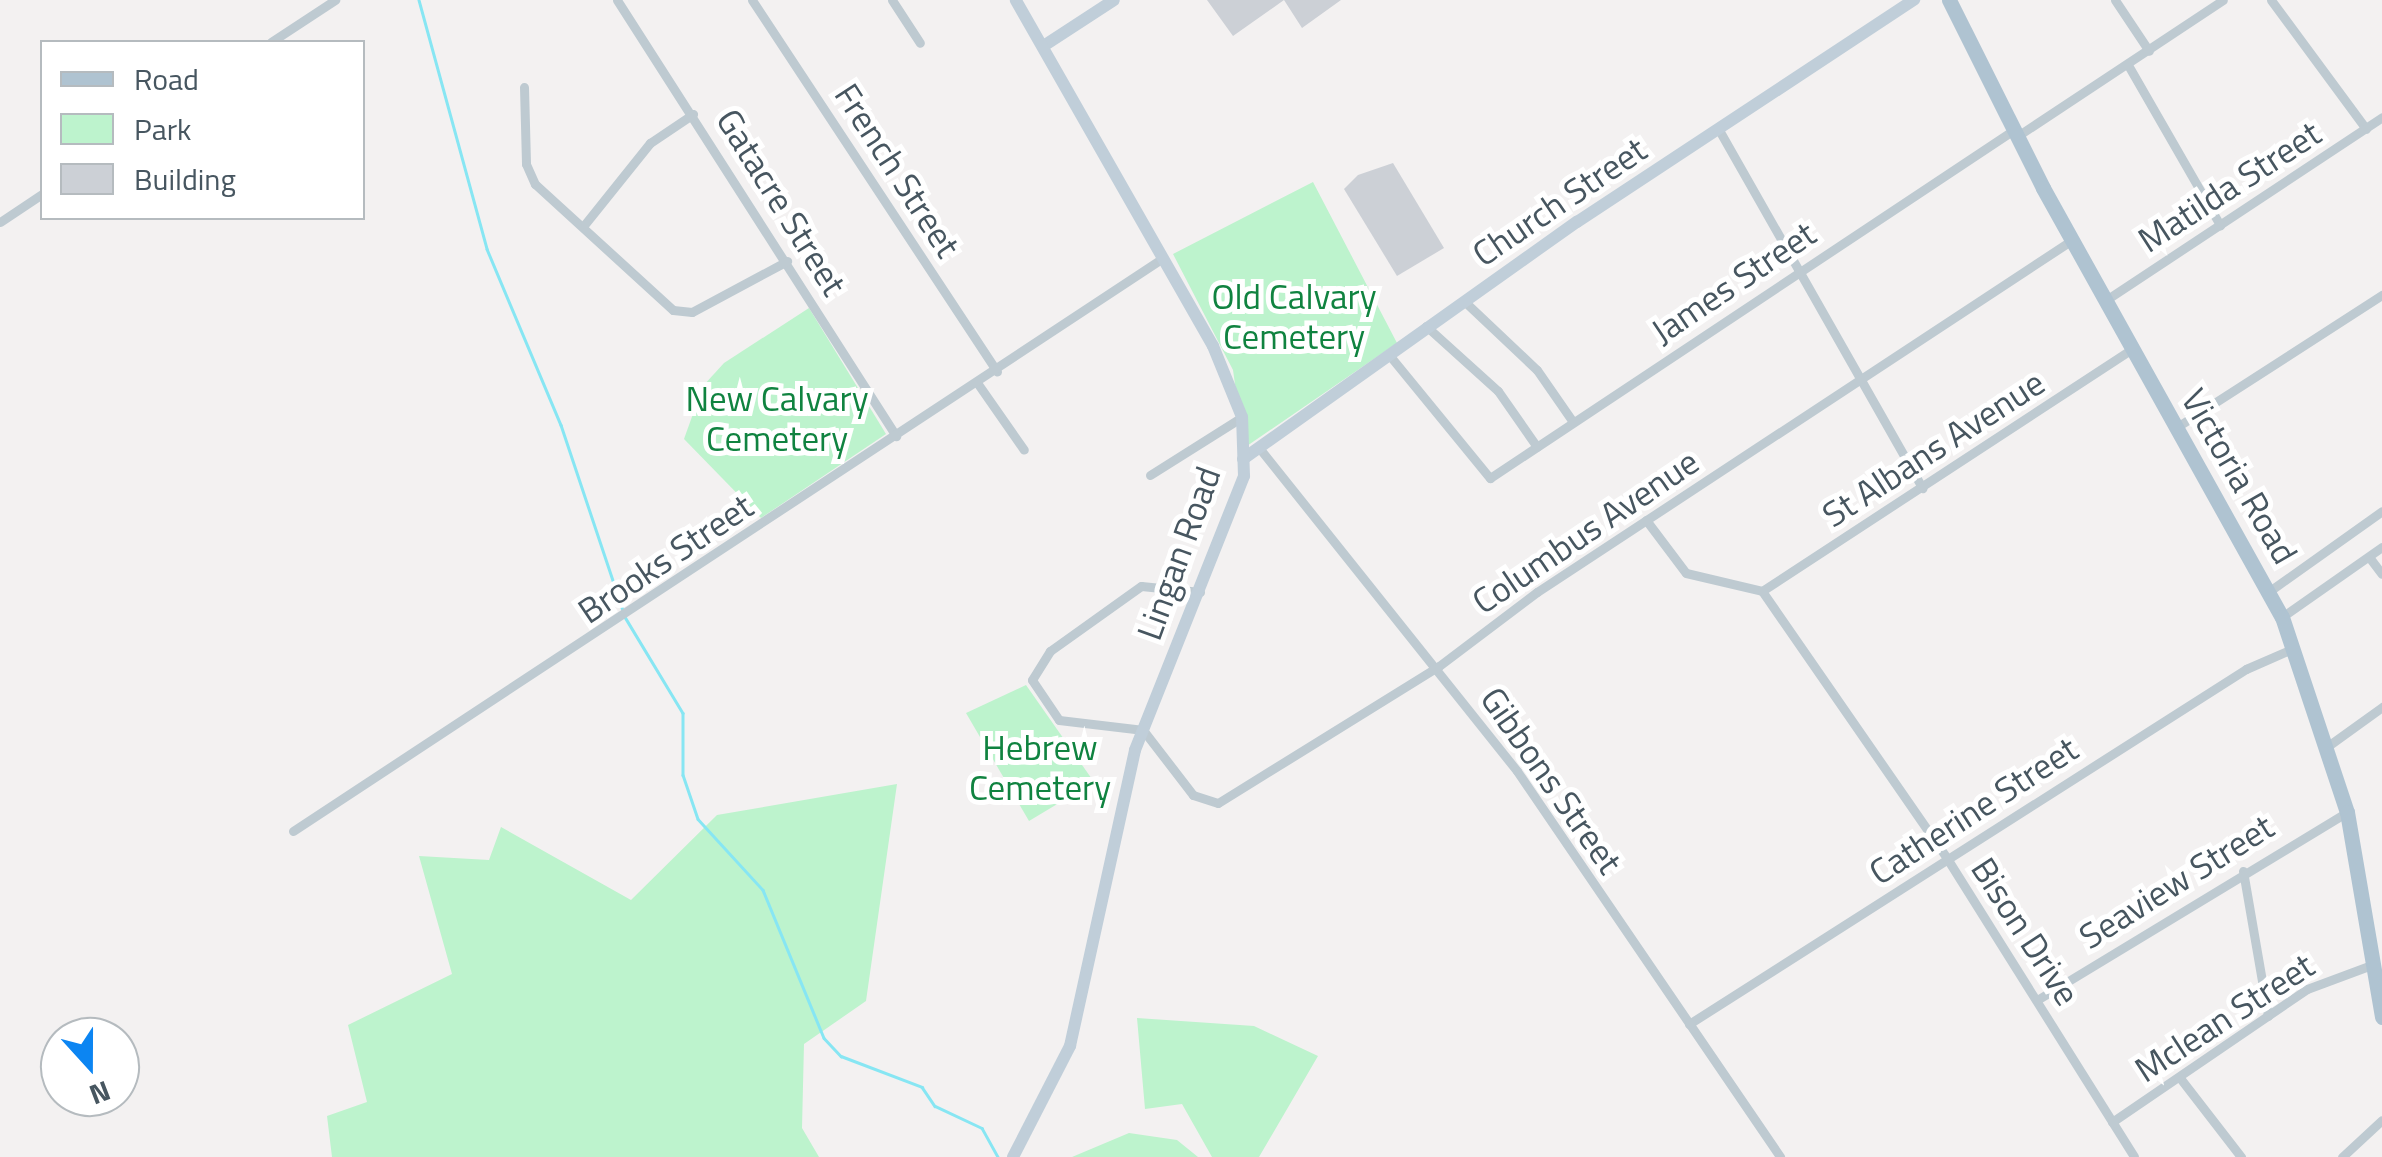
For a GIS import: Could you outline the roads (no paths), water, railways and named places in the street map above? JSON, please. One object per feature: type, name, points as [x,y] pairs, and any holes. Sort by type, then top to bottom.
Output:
[{"type":"main road","name":"Victoria Road","points":[[1949,0],[2014,134],[2282,617],[2347,812],[2369,966],[2382,1015]]},
{"type":"street","points":[[274,40],[335,0]]},
{"type":"street","name":"Gatacre Street","points":[[617,0],[896,436]]},
{"type":"street","name":"French Street","points":[[752,0],[997,371]]},
{"type":"street","points":[[892,0],[920,43]]},
{"type":"street","name":"Lingan Road","points":[[1014,1157],[1070,1046],[1143,730],[1242,489],[1243,459],[1242,416],[1163,258],[1016,0]]},
{"type":"street","points":[[1044,45],[1114,0]]},
{"type":"street","name":"Church Street","points":[[1243,459],[1464,300],[1914,0]]},
{"type":"street","points":[[2114,0],[2149,51]]},
{"type":"street","name":"James Street","points":[[1390,356],[1486,478],[1800,271],[2128,65],[2224,0]]},
{"type":"street","points":[[2271,0],[2366,129]]},
{"type":"street","points":[[2128,65],[2220,225]]},
{"type":"street","points":[[524,87],[530,175],[679,312],[787,261]]},
{"type":"street","points":[[585,224],[650,143],[693,114]]},
{"type":"street","name":"Matilda Street","points":[[2106,300],[2382,117]]},
{"type":"street","points":[[1720,130],[1922,488]]},
{"type":"street","points":[[0,222],[40,195]]},
{"type":"street","name":"Columbus Avenue","points":[[1143,730],[1193,795],[1218,803],[1439,666],[1646,520],[2072,240]]},
{"type":"street","name":"Brooks Street","points":[[293,832],[978,384],[1163,258]]},
{"type":"street","points":[[2177,428],[2382,296]]},
{"type":"street","points":[[1464,300],[1537,370],[1573,422]]},
{"type":"street","points":[[1426,326],[1498,391],[1536,447]]},
{"type":"street","name":"St Albans Avenue","points":[[1762,591],[2133,348]]},
{"type":"street","points":[[978,384],[1024,450]]},
{"type":"street","points":[[1150,475],[1242,416]]},
{"type":"street","name":"Gibbons Street","points":[[1260,449],[1439,666],[1780,1157]]},
{"type":"street","points":[[2270,590],[2382,512]]},
{"type":"street","points":[[1646,520],[1686,573],[1762,591]]},
{"type":"street","points":[[2282,617],[2382,547]]},
{"type":"street","points":[[2368,557],[2382,574]]},
{"type":"street","points":[[1143,730],[1059,720],[1038,696],[1034,668],[1146,584],[1200,592]]},
{"type":"street","name":"Bison Drive","points":[[1762,591],[1948,860],[2134,1157]]},
{"type":"street","name":"Catherine Street","points":[[1689,1024],[2232,678],[2292,649]]},
{"type":"street","points":[[2328,746],[2382,708]]},
{"type":"street","name":"Seaview Street","points":[[2037,1000],[2242,871],[2347,812]]},
{"type":"street","points":[[2242,871],[2268,1016]]},
{"type":"street","name":"Mclean Street","points":[[2112,1122],[2307,989],[2369,966]]},
{"type":"street","points":[[2180,1078],[2241,1157]]},
{"type":"street","points":[[2342,1157],[2382,1120]]},
{"type":"waterway","points":[[419,0],[487,249],[561,425],[623,610]]},
{"type":"waterway","points":[[625,617],[683,713],[683,775],[698,819],[763,890],[824,1038],[841,1056],[922,1087],[935,1106],[982,1128],[998,1157]]},
{"type":"park label","name":"Old Calvary Cemetery","points":[[1294,316]]},
{"type":"park label","name":"New Calvary Cemetery","points":[[777,418]]},
{"type":"park label","name":"Hebrew Cemetery","points":[[1040,767]]}]
